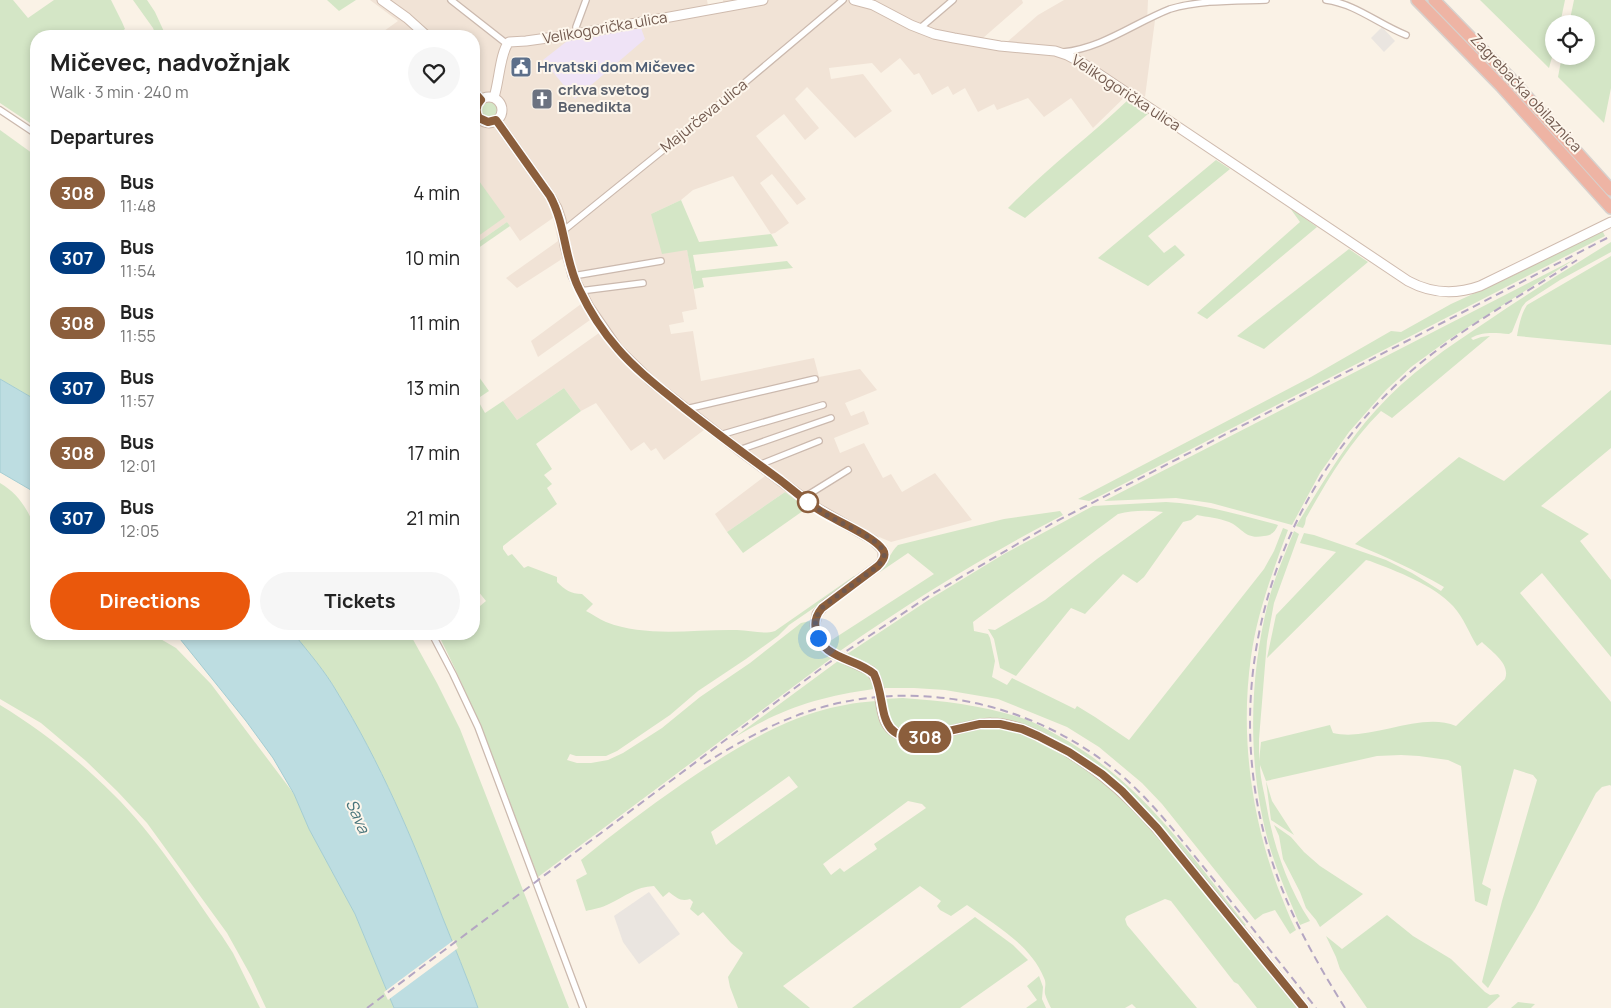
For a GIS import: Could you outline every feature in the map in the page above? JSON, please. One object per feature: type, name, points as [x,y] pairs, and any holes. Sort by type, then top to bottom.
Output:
[{"type":"highway","name":"Zagrebačka obilaznica","points":[[1417,0],[1501,86],[1610,207]]},
{"type":"highway","name":"Zagrebačka obilaznica","points":[[1434,0],[1516,84],[1611,190]]},
{"type":"main road","points":[[382,0],[420,30]]},
{"type":"main road","name":"Velikogorička ulica","points":[[507,44],[576,34],[762,0]]},
{"type":"main road","name":"Velikogorička ulica","points":[[854,0],[873,5],[919,29],[954,38],[1000,46],[1061,52],[1084,64],[1370,256],[1418,286],[1438,292],[1460,292],[1480,286],[1611,222]]},
{"type":"main road","points":[[494,98],[503,53],[507,44]]},
{"type":"main road","points":[[480,119],[485,122],[496,120],[501,115],[502,106],[494,98],[487,97],[481,100]]},
{"type":"main road","points":[[496,120],[557,208],[573,276],[580,291],[618,349],[652,382],[739,450],[803,498],[836,520],[873,540],[882,548],[884,556],[878,566],[825,605],[817,614],[815,625],[822,645],[832,653],[871,671],[879,689]]},
{"type":"main road","points":[[880,699],[883,715],[888,726],[894,732],[905,737],[922,737],[980,724],[1000,724],[1022,729],[1038,736],[1069,752],[1102,774],[1122,791],[1157,828],[1304,1008]]},
{"type":"street","points":[[451,0],[507,44]]},
{"type":"street","points":[[576,34],[576,27],[586,0]]},
{"type":"street","name":"Majurčeva ulica","points":[[563,231],[843,0]]},
{"type":"street","points":[[919,29],[953,0]]},
{"type":"street","points":[[1061,52],[1092,46],[1158,14],[1184,5],[1200,2],[1266,0]]},
{"type":"street","points":[[1326,0],[1354,8],[1390,29],[1406,35]]},
{"type":"street","points":[[0,110],[30,130]]},
{"type":"street","points":[[573,276],[661,261]]},
{"type":"street","points":[[580,291],[643,283]]},
{"type":"street","points":[[686,409],[815,379]]},
{"type":"street","points":[[720,435],[823,405]]},
{"type":"street","points":[[739,450],[831,418]]},
{"type":"street","points":[[759,465],[819,441]]},
{"type":"street","points":[[803,498],[848,470]]},
{"type":"street","points":[[435,640],[478,727],[583,1008]]},
{"type":"shaded area","points":[[370,0],[707,0],[708,6],[723,3],[723,0],[1022,0],[1023,3],[983,38],[1006,43],[1038,15],[1064,0],[1148,0],[1147,23],[1155,20],[1145,97],[1133,89],[1093,128],[1071,98],[1044,117],[1028,98],[997,110],[994,104],[978,112],[965,88],[953,95],[948,86],[932,95],[919,73],[914,75],[900,58],[881,73],[872,63],[829,68],[831,79],[863,74],[892,111],[855,138],[807,87],[795,99],[819,128],[805,140],[784,114],[756,136],[806,199],[797,205],[772,174],[760,183],[789,223],[771,234],[733,176],[693,190],[681,200],[651,214],[687,249],[697,309],[682,312],[684,322],[669,325],[671,334],[693,331],[701,381],[814,358],[819,377],[860,369],[877,390],[845,403],[851,416],[864,411],[869,424],[834,438],[840,453],[864,443],[883,478],[891,474],[902,492],[935,473],[972,520],[891,542],[872,534],[868,540],[807,508],[785,492],[727,532],[715,514],[765,476],[704,430],[664,460],[656,448],[651,451],[644,442],[631,451],[596,403],[581,411],[564,388],[517,420],[503,401],[599,333],[590,320],[538,357],[531,341],[581,304],[562,259],[517,288],[506,278],[558,241],[553,218],[520,241],[507,222],[480,241],[480,30],[385,30],[398,21]]},
{"type":"shaded area","points":[[1382,27],[1395,41],[1384,52],[1371,38]]},
{"type":"shaded area","points":[[641,28],[645,39],[575,99],[543,60],[571,38]]},
{"type":"shaded area","points":[[649,892],[680,934],[639,964],[623,942],[614,916]]},
{"type":"green space","points":[[0,0],[13,0],[28,18],[54,0],[111,0],[125,29],[124,30],[30,30],[30,123],[0,103]]},
{"type":"green space","points":[[133,0],[147,0],[163,30],[154,30]]},
{"type":"green space","points":[[327,0],[356,0],[339,11]]},
{"type":"green space","points":[[1480,0],[1565,0],[1562,15],[1545,15],[1545,64]]},
{"type":"green space","points":[[1574,0],[1611,0],[1611,88],[1604,123],[1558,77],[1560,65],[1595,65],[1595,15],[1571,15]]},
{"type":"green space","points":[[489,100],[495,103],[498,109],[495,115],[489,118],[483,115],[480,109],[483,103]]},
{"type":"green space","points":[[1128,100],[1148,114],[1025,218],[1008,208],[1037,180]]},
{"type":"green space","points":[[0,130],[30,152],[30,396],[0,379]]},
{"type":"green space","points":[[1216,160],[1230,169],[1148,236],[1164,253],[1175,245],[1185,255],[1148,286],[1098,258]]},
{"type":"green space","points":[[480,182],[505,217],[480,235]]},
{"type":"green space","points":[[681,200],[699,242],[771,234],[778,246],[693,255],[696,271],[787,261],[793,268],[702,278],[704,287],[694,289],[687,250],[662,254],[651,214]]},
{"type":"green space","points":[[1290,208],[1317,227],[1207,319],[1197,313],[1300,222]]},
{"type":"green space","points":[[507,222],[510,226],[480,247],[480,241]]},
{"type":"green space","points":[[1602,230],[1605,236],[1100,496],[1089,501],[1078,499],[1311,377],[1391,331],[1401,332],[1451,304],[1512,276]]},
{"type":"green space","points":[[1611,242],[1611,252],[1560,280],[1526,302],[1522,307],[1512,332],[1509,334],[1485,333],[1471,338],[1473,340],[1490,336],[1392,418],[1381,411],[1359,436],[1322,489],[1306,518],[1303,528],[1296,526],[1333,466],[1364,423],[1401,385],[1459,340]]},
{"type":"green space","points":[[1349,249],[1368,262],[1264,349],[1237,336]]},
{"type":"green space","points":[[1611,256],[1611,345],[1517,336],[1527,305]]},
{"type":"green space","points":[[1575,259],[1448,340],[1411,367],[1386,390],[1349,432],[1320,473],[1292,525],[1211,503],[1176,498],[1104,501]]},
{"type":"green space","points":[[480,378],[489,391],[480,397]]},
{"type":"green space","points":[[564,388],[581,411],[536,444],[552,469],[544,475],[552,484],[547,488],[557,504],[503,546],[503,549],[508,556],[512,554],[524,568],[528,566],[557,577],[557,582],[566,589],[582,594],[593,604],[586,611],[606,622],[638,630],[770,632],[775,631],[854,576],[856,579],[789,625],[778,636],[698,691],[670,715],[617,751],[606,756],[576,756],[570,754],[567,760],[577,763],[591,763],[608,760],[623,753],[662,728],[700,697],[750,663],[801,623],[810,621],[817,642],[833,657],[538,877],[479,724],[441,640],[480,640],[480,606],[486,601],[480,594],[480,404],[485,413],[503,401],[517,420]]},
{"type":"green space","points":[[1611,390],[1611,448],[1541,506],[1589,534],[1580,541],[1611,580],[1611,657],[1542,573],[1520,593],[1611,702],[1611,786],[1602,787],[1596,793],[1535,909],[1488,988],[1482,982],[1502,901],[1537,780],[1533,775],[1514,769],[1482,884],[1491,889],[1487,906],[1475,901],[1461,766],[1448,760],[1419,756],[1377,756],[1266,781],[1260,765],[1261,780],[1277,849],[1294,894],[1310,921],[1300,925],[1274,860],[1263,821],[1254,758],[1253,725],[1257,661],[1262,630],[1274,582],[1294,531],[1299,534],[1274,603],[1267,641],[1259,761],[1261,742],[1330,725],[1333,733],[1347,735],[1363,734],[1427,722],[1442,722],[1456,726],[1505,679],[1506,674],[1503,663],[1482,642],[1477,646],[1460,615],[1445,598],[1414,579],[1370,561],[1366,560],[1267,658],[1276,615],[1336,552],[1300,543],[1304,533],[1386,560],[1441,591],[1444,587],[1400,564],[1355,544],[1459,457],[1504,481]]},
{"type":"green space","points":[[0,483],[18,497],[30,516],[30,640],[162,640],[176,648],[211,684],[294,794],[309,829],[355,914],[394,1008],[266,1008],[227,933],[147,823],[86,761],[41,723],[0,699]]},
{"type":"green space","points":[[785,492],[807,508],[743,553],[727,532]]},
{"type":"green space","points":[[1166,502],[1208,508],[1278,525],[1271,534],[1258,537],[1248,535],[1229,522],[1197,515],[1191,520],[1183,522],[1144,577],[1137,583],[1123,574],[1085,614],[1071,608],[1016,676],[1000,668],[994,639],[988,629],[995,630],[1045,600],[1097,559],[1163,512],[1140,511],[1118,514],[973,622],[974,631],[988,634],[990,638],[995,661],[992,677],[1007,685],[1012,678],[1075,709],[1077,706],[1129,740],[1264,569],[1274,551],[1283,528],[1288,530],[1257,624],[1251,657],[1247,715],[1250,774],[1255,804],[1269,861],[1296,930],[1290,934],[1275,910],[1263,914],[1255,920],[1162,804],[1142,783],[1099,747],[1067,727],[998,699],[945,690],[883,688],[880,674],[872,666],[847,654],[930,599],[1004,554],[1093,506]]},
{"type":"green space","points":[[1060,511],[1063,515],[949,579],[840,651],[827,643],[934,574],[908,553],[880,572],[898,545],[1004,519]]},
{"type":"green space","points":[[299,640],[413,640],[460,729],[569,1008],[478,1008],[395,801],[353,719],[317,662]]},
{"type":"green space","points":[[838,661],[863,672],[872,681],[874,689],[835,696],[801,705],[769,718],[735,737]]},
{"type":"green space","points":[[903,698],[962,704],[1019,717],[1043,727],[1086,753],[1113,773],[1161,820],[1246,925],[1242,928],[1104,773],[998,720],[974,720],[932,732],[912,734],[903,732],[895,728],[890,722],[883,699]]},
{"type":"green space","points":[[876,701],[882,725],[891,736],[902,743],[922,742],[960,731],[985,727],[1013,730],[1072,758],[1107,783],[1157,833],[1297,1008],[1257,1008],[1238,984],[1234,982],[1171,901],[1165,899],[1127,916],[1125,919],[1127,925],[1197,1008],[1136,1008],[1132,1004],[1125,1008],[1051,1008],[1045,994],[1044,978],[1038,966],[1021,945],[967,905],[951,916],[940,910],[937,906],[941,901],[920,886],[783,986],[810,1008],[738,1008],[728,977],[743,953],[731,943],[703,912],[698,916],[690,909],[693,902],[690,899],[682,900],[669,892],[663,897],[654,886],[636,890],[603,906],[586,911],[576,880],[587,874],[581,860],[606,840],[682,784],[751,741],[798,718],[848,704]],"holes":[[[789,776],[798,787],[716,845],[711,832]],[[908,801],[922,804],[926,808],[874,844],[877,849],[844,872],[840,868],[831,875],[823,864]]]},
{"type":"green space","points":[[0,705],[45,735],[73,757],[113,794],[143,827],[184,881],[233,953],[260,1008],[0,1008]]},
{"type":"green space","points":[[1266,781],[1272,801],[1294,835],[1271,820]]},
{"type":"green space","points":[[1274,825],[1291,837],[1320,866],[1363,894],[1320,927],[1306,908],[1283,859],[1279,836]]},
{"type":"green space","points":[[1387,915],[1413,936],[1451,959],[1485,992],[1490,995],[1498,994],[1500,996],[1487,1008],[1367,1008],[1340,969],[1326,936],[1342,949]]},
{"type":"green space","points":[[975,917],[1013,945],[1028,960],[960,1008],[852,1008]]},
{"type":"green space","points":[[1039,976],[1043,987],[1042,999],[1046,1008],[1026,1008],[1037,1000],[1027,986]]},
{"type":"green space","points":[[1518,1002],[1535,1004],[1531,1008],[1511,1008]]},
{"type":"water","points":[[0,379],[30,396],[30,490],[0,472]]},
{"type":"water","name":"Sava","points":[[181,640],[299,640],[317,662],[353,719],[395,801],[478,1008],[394,1008],[355,914],[309,829],[294,794],[273,758]]},
{"type":"pier","points":[[454,940],[458,948],[388,1000],[384,992]]},
{"type":"railway","points":[[367,1008],[827,664],[929,596],[1053,523],[1611,236]]},
{"type":"railway","points":[[1345,1008],[1323,972],[1294,917],[1271,858],[1256,794],[1250,730],[1254,665],[1266,602],[1287,542],[1317,484],[1354,431],[1398,383],[1418,365],[1461,333],[1577,260]]},
{"type":"railway","points":[[704,764],[772,726],[816,709],[857,700],[899,696],[941,698],[982,705],[1022,717],[1061,734],[1097,756],[1130,783],[1184,842],[1316,1008]]},
{"type":"bus line","name":"308","points":[[480,119],[485,122],[496,120],[550,196],[561,220],[565,246],[573,276],[589,307],[618,349],[652,382],[739,450],[817,508],[873,540],[882,548],[884,556],[878,566],[822,608],[817,614],[815,625],[816,634],[822,645],[832,653],[866,668],[874,674],[879,689],[883,715],[891,729],[905,737],[914,738],[980,724],[1000,724],[1022,729],[1038,736],[1069,752],[1102,774],[1122,791],[1157,828],[1304,1008]]},
{"type":"place","name":"Hrvatski dom Mičevec","points":[[521,67]]},
{"type":"place","name":"crkva svetog Benedikta","points":[[542,99]]},
{"type":"route","points":[[808,502],[803,498],[836,520],[873,540],[882,548],[884,553],[883,560],[878,566],[819,611],[815,625],[818,638]]}]
